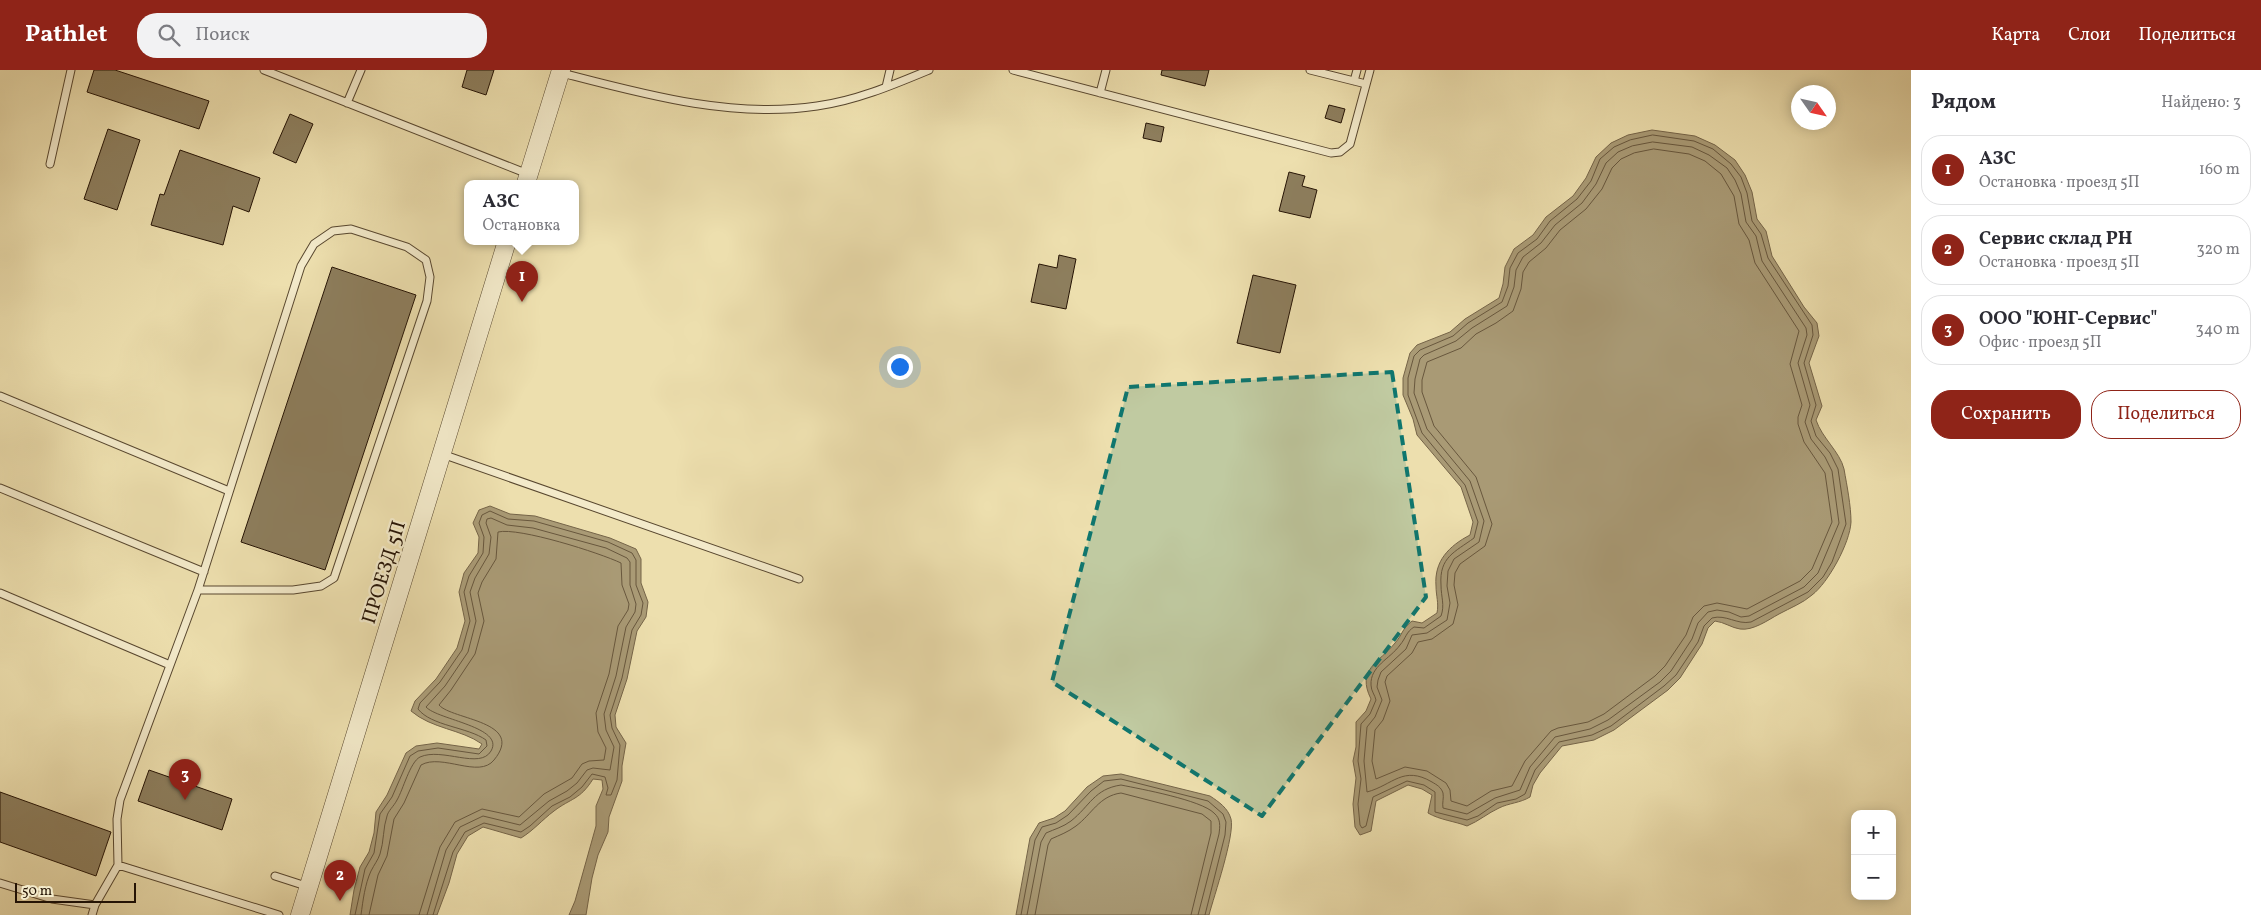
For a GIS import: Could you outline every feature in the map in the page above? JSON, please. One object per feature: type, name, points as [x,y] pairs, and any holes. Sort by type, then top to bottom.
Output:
[{"type":"street","points":[[527,179],[561,71]]},
{"type":"street","name":"ПРОЕЗД 5П","points":[[300,915],[507,245]]},
{"type":"lane","points":[[50,164],[72,70]]},
{"type":"lane","points":[[264,70],[348,103],[527,179]]},
{"type":"lane","points":[[348,103],[362,70]]},
{"type":"lane","points":[[886,87],[890,70]]},
{"type":"lane","points":[[561,71],[637,93],[680,101],[780,110],[818,106],[886,87],[929,70]]},
{"type":"lane","points":[[1013,70],[1331,153],[1340,152],[1350,144],[1370,70]]},
{"type":"lane","points":[[1100,93],[1106,70]]},
{"type":"lane","points":[[1310,70],[1366,84]]},
{"type":"lane","points":[[1354,81],[1357,70]]},
{"type":"lane","points":[[92,915],[95,905],[118,865],[117,819],[120,800],[198,590],[301,266],[314,244],[333,231],[351,229],[408,247],[426,260],[430,277],[427,301],[334,578],[321,586],[293,590],[198,590]]},
{"type":"lane","points":[[0,396],[229,491]]},
{"type":"lane","points":[[442,454],[799,579]]},
{"type":"lane","points":[[0,488],[204,572]]},
{"type":"lane","points":[[0,593],[170,665]]},
{"type":"lane","points":[[118,865],[279,915]]},
{"type":"lane","points":[[275,876],[309,887]]},
{"type":"lane","points":[[0,883],[52,899],[95,905]]},
{"type":"highlighted area","points":[[1392,372],[1426,597],[1262,816],[1052,682],[1128,387]]},
{"type":"water","points":[[1652,130],[1695,136],[1715,145],[1735,160],[1745,175],[1752,192],[1757,219],[1766,231],[1772,256],[1804,307],[1817,323],[1819,336],[1809,363],[1822,406],[1816,420],[1844,469],[1851,522],[1847,541],[1825,581],[1812,595],[1801,603],[1750,628],[1737,628],[1715,621],[1708,628],[1702,644],[1680,678],[1668,690],[1614,730],[1594,740],[1562,746],[1540,773],[1533,785],[1530,797],[1499,808],[1467,826],[1428,813],[1432,795],[1422,789],[1408,785],[1376,801],[1371,831],[1360,835],[1355,827],[1353,804],[1356,778],[1353,761],[1356,747],[1356,722],[1366,711],[1371,699],[1367,689],[1366,680],[1368,673],[1371,667],[1395,643],[1412,621],[1422,623],[1437,613],[1436,577],[1440,562],[1449,549],[1470,535],[1473,522],[1461,487],[1417,435],[1413,419],[1403,395],[1403,378],[1410,353],[1417,345],[1450,332],[1465,319],[1499,298],[1505,267],[1514,249],[1533,235],[1546,217],[1573,196],[1586,178],[1596,157],[1611,143],[1628,135]]},
{"type":"water","points":[[490,506],[510,514],[535,516],[610,538],[636,549],[641,559],[641,583],[648,602],[646,617],[637,631],[627,679],[615,715],[616,727],[626,743],[622,766],[622,781],[609,817],[608,832],[598,855],[586,915],[569,915],[575,901],[596,826],[596,806],[603,789],[602,780],[593,779],[584,791],[554,811],[521,838],[483,827],[468,836],[457,854],[437,915],[350,915],[360,867],[369,852],[374,833],[376,812],[387,795],[406,753],[416,746],[437,743],[479,749],[482,744],[465,735],[428,722],[411,711],[415,701],[436,679],[457,648],[465,621],[459,592],[464,573],[478,553],[479,537],[473,523],[479,510]]},
{"type":"water","points":[[1121,774],[1210,796],[1228,812],[1231,819],[1230,838],[1209,915],[1016,915],[1030,838],[1039,823],[1054,818],[1065,811],[1087,787],[1103,776]]},
{"type":"building","points":[[94,70],[115,70],[209,101],[199,129],[87,92]]},
{"type":"building","points":[[467,70],[494,70],[486,95],[462,87]]},
{"type":"building","points":[[1162,70],[1209,70],[1205,86],[1161,75]]},
{"type":"building","points":[[1329,105],[1345,109],[1341,123],[1325,118]]},
{"type":"building","points":[[290,114],[313,124],[296,163],[273,153]]},
{"type":"building","points":[[1146,123],[1164,127],[1161,142],[1143,138]]},
{"type":"building","points":[[108,129],[140,140],[117,210],[84,199]]},
{"type":"building","points":[[180,150],[260,178],[249,212],[233,206],[223,245],[151,225],[160,194],[164,195]]},
{"type":"building","points":[[1289,172],[1305,176],[1302,186],[1317,190],[1310,218],[1279,211]]},
{"type":"building","points":[[1059,255],[1076,259],[1066,309],[1031,302],[1039,264],[1057,268]]},
{"type":"building","points":[[332,267],[416,295],[325,570],[241,542]]},
{"type":"building","points":[[1253,275],[1296,285],[1280,353],[1237,343]]},
{"type":"building","points":[[149,770],[232,799],[222,830],[138,801]]},
{"type":"building","points":[[0,792],[111,832],[96,876],[0,842]]},
{"type":"place","name":"АЗС","points":[[522,302]]},
{"type":"place","name":"ООО \"ЮНГ-Сервис\"","points":[[185,800]]},
{"type":"place","name":"Сервис склад РН","points":[[340,901]]}]
